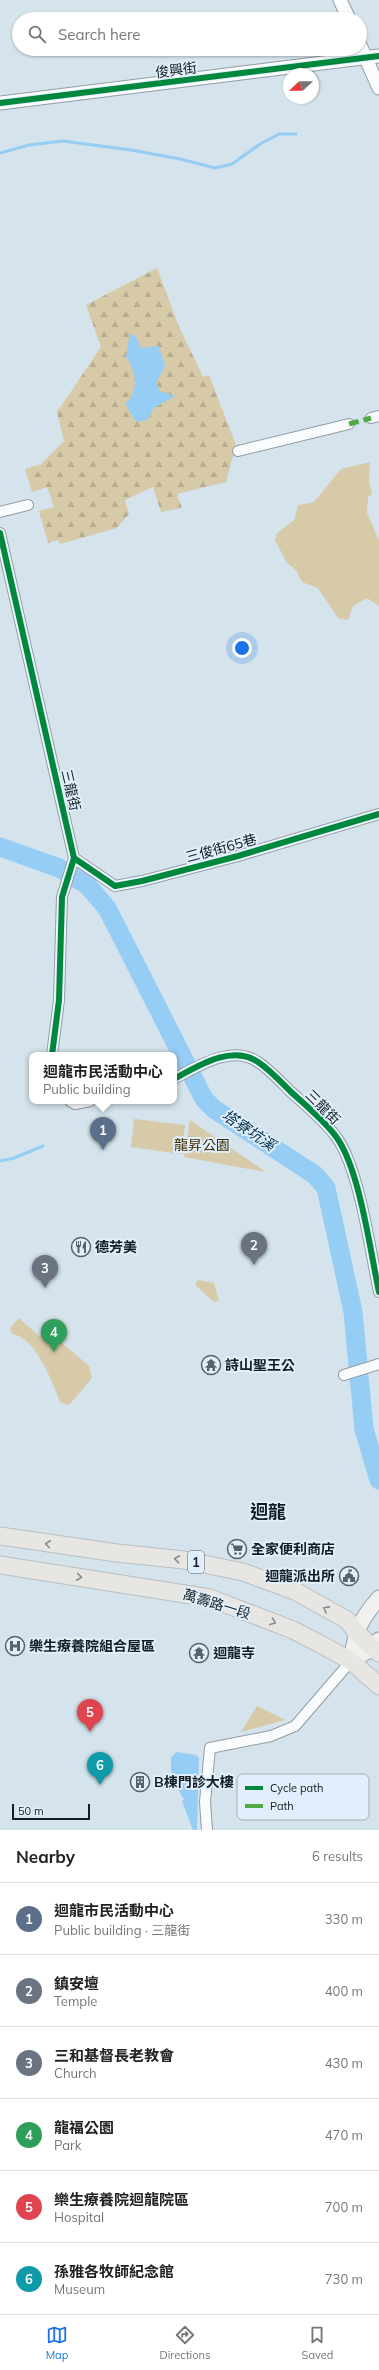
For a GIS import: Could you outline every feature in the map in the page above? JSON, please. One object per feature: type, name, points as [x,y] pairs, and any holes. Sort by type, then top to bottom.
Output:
[{"type":"main road","name":"1","points":[[0,1536],[19,1540],[184,1560],[228,1568],[295,1591],[347,1620],[356,1632],[377,1647]]},
{"type":"main road","name":"萬壽路一段","points":[[6,1566],[210,1598],[293,1630],[379,1686]]},
{"type":"main road","points":[[347,1666],[356,1632],[364,1615],[379,1598]]},
{"type":"main road","points":[[347,1666],[377,1647]]},
{"type":"street","points":[[340,0],[346,12]]},
{"type":"street","name":"俊興街","points":[[0,103],[379,56]]},
{"type":"street","points":[[366,58],[379,88]]},
{"type":"street","points":[[238,451],[349,424]]},
{"type":"street","points":[[0,512],[28,504]]},
{"type":"street","name":"三龍街","points":[[0,533],[73,861]]},
{"type":"street","name":"三俊街65巷","points":[[73,861],[116,886],[142,881],[230,858],[379,814]]},
{"type":"street","points":[[52,1052],[59,1000],[62,897],[73,861]]},
{"type":"street","name":"三龍街","points":[[177,1076],[198,1066],[229,1055],[243,1056],[258,1062],[337,1138],[352,1170],[379,1292]]},
{"type":"street","points":[[344,1375],[379,1364]]},
{"type":"street","points":[[208,1830],[205,1802],[210,1748],[271,1736],[289,1729],[298,1723],[347,1666]]},
{"type":"green space","points":[[157,268],[178,324],[203,377],[209,375],[236,445],[226,482],[177,494],[182,508],[161,512],[153,487],[125,500],[129,514],[117,528],[60,544],[58,540],[48,543],[39,511],[54,507],[47,487],[32,492],[25,469],[41,464],[64,441],[57,412],[101,347],[86,305]]},
{"type":"green space","points":[[370,462],[369,481],[372,494],[368,497],[367,513],[379,540],[379,606],[367,598],[353,606],[348,620],[338,618],[318,588],[302,582],[296,570],[287,563],[275,540],[277,533],[294,520],[298,505],[314,502],[341,469]]},
{"type":"green space","points":[[134,1119],[185,1125],[181,1154],[131,1147]]},
{"type":"green space","name":"龍昇公園","points":[[190,1120],[196,1124],[266,1172],[184,1157]]},
{"type":"green space","points":[[198,1280],[214,1283],[219,1301],[214,1302],[195,1285]]},
{"type":"green space","points":[[19,1318],[39,1336],[49,1332],[89,1366],[92,1378],[70,1404],[67,1405],[60,1402],[48,1372],[36,1352],[21,1337],[12,1334],[10,1328]]},
{"type":"green space","points":[[257,1706],[285,1720],[241,1732]]},
{"type":"water","points":[[130,333],[136,337],[141,348],[159,346],[165,366],[156,383],[160,391],[175,396],[154,408],[147,420],[136,422],[125,404],[130,399],[135,387],[132,368],[126,357]]},
{"type":"water","points":[[177,1752],[196,1755],[199,1758],[197,1830],[193,1830],[182,1801],[184,1800],[177,1787],[175,1788],[171,1781],[171,1757]]},
{"type":"waterway","points":[[0,153],[29,145],[63,141],[131,150],[180,159],[215,168],[232,164],[260,144],[279,134],[296,134]]},
{"type":"waterway","name":"塔寮坑溪","points":[[0,847],[59,868],[87,885],[107,908],[204,1099],[214,1109],[315,1175],[326,1188],[353,1312],[364,1429],[379,1480]]},
{"type":"waterway","points":[[0,1161],[14,1158],[43,1146]]},
{"type":"marked path","points":[[349,424],[371,418]]},
{"type":"cycle path","points":[[0,103],[379,56]]},
{"type":"cycle path","points":[[0,533],[74,858],[62,897],[59,1000],[52,1052]]},
{"type":"cycle path","points":[[74,858],[115,886],[142,881],[238,856],[379,814]]},
{"type":"cycle path","points":[[177,1077],[215,1059],[237,1055],[248,1057],[258,1062],[271,1072],[315,1113],[337,1138],[345,1152],[352,1170],[363,1212],[379,1292]]},
{"type":"place","name":"迴龍市民活動中心","points":[[103,1150]]},
{"type":"place","name":"德芳美","points":[[81,1247]]},
{"type":"place","name":"鎮安壇","points":[[254,1265]]},
{"type":"place","name":"三和基督長老教會","points":[[45,1288]]},
{"type":"place","name":"龍福公園","points":[[54,1352]]},
{"type":"place","name":"詩山聖王公","points":[[211,1365]]},
{"type":"place","name":"全家便利商店","points":[[237,1549]]},
{"type":"place","name":"迴龍派出所","points":[[349,1576]]},
{"type":"place","name":"樂生療養院組合屋區","points":[[15,1646]]},
{"type":"place","name":"迴龍寺","points":[[199,1653]]},
{"type":"place","name":"樂生療養院迴龍院區","points":[[90,1732]]},
{"type":"place","name":"B棟門診大樓","points":[[140,1782]]},
{"type":"place","name":"孫雅各牧師紀念館","points":[[100,1785]]},
{"type":"district","name":"迴龍","points":[[268,1511]]}]
